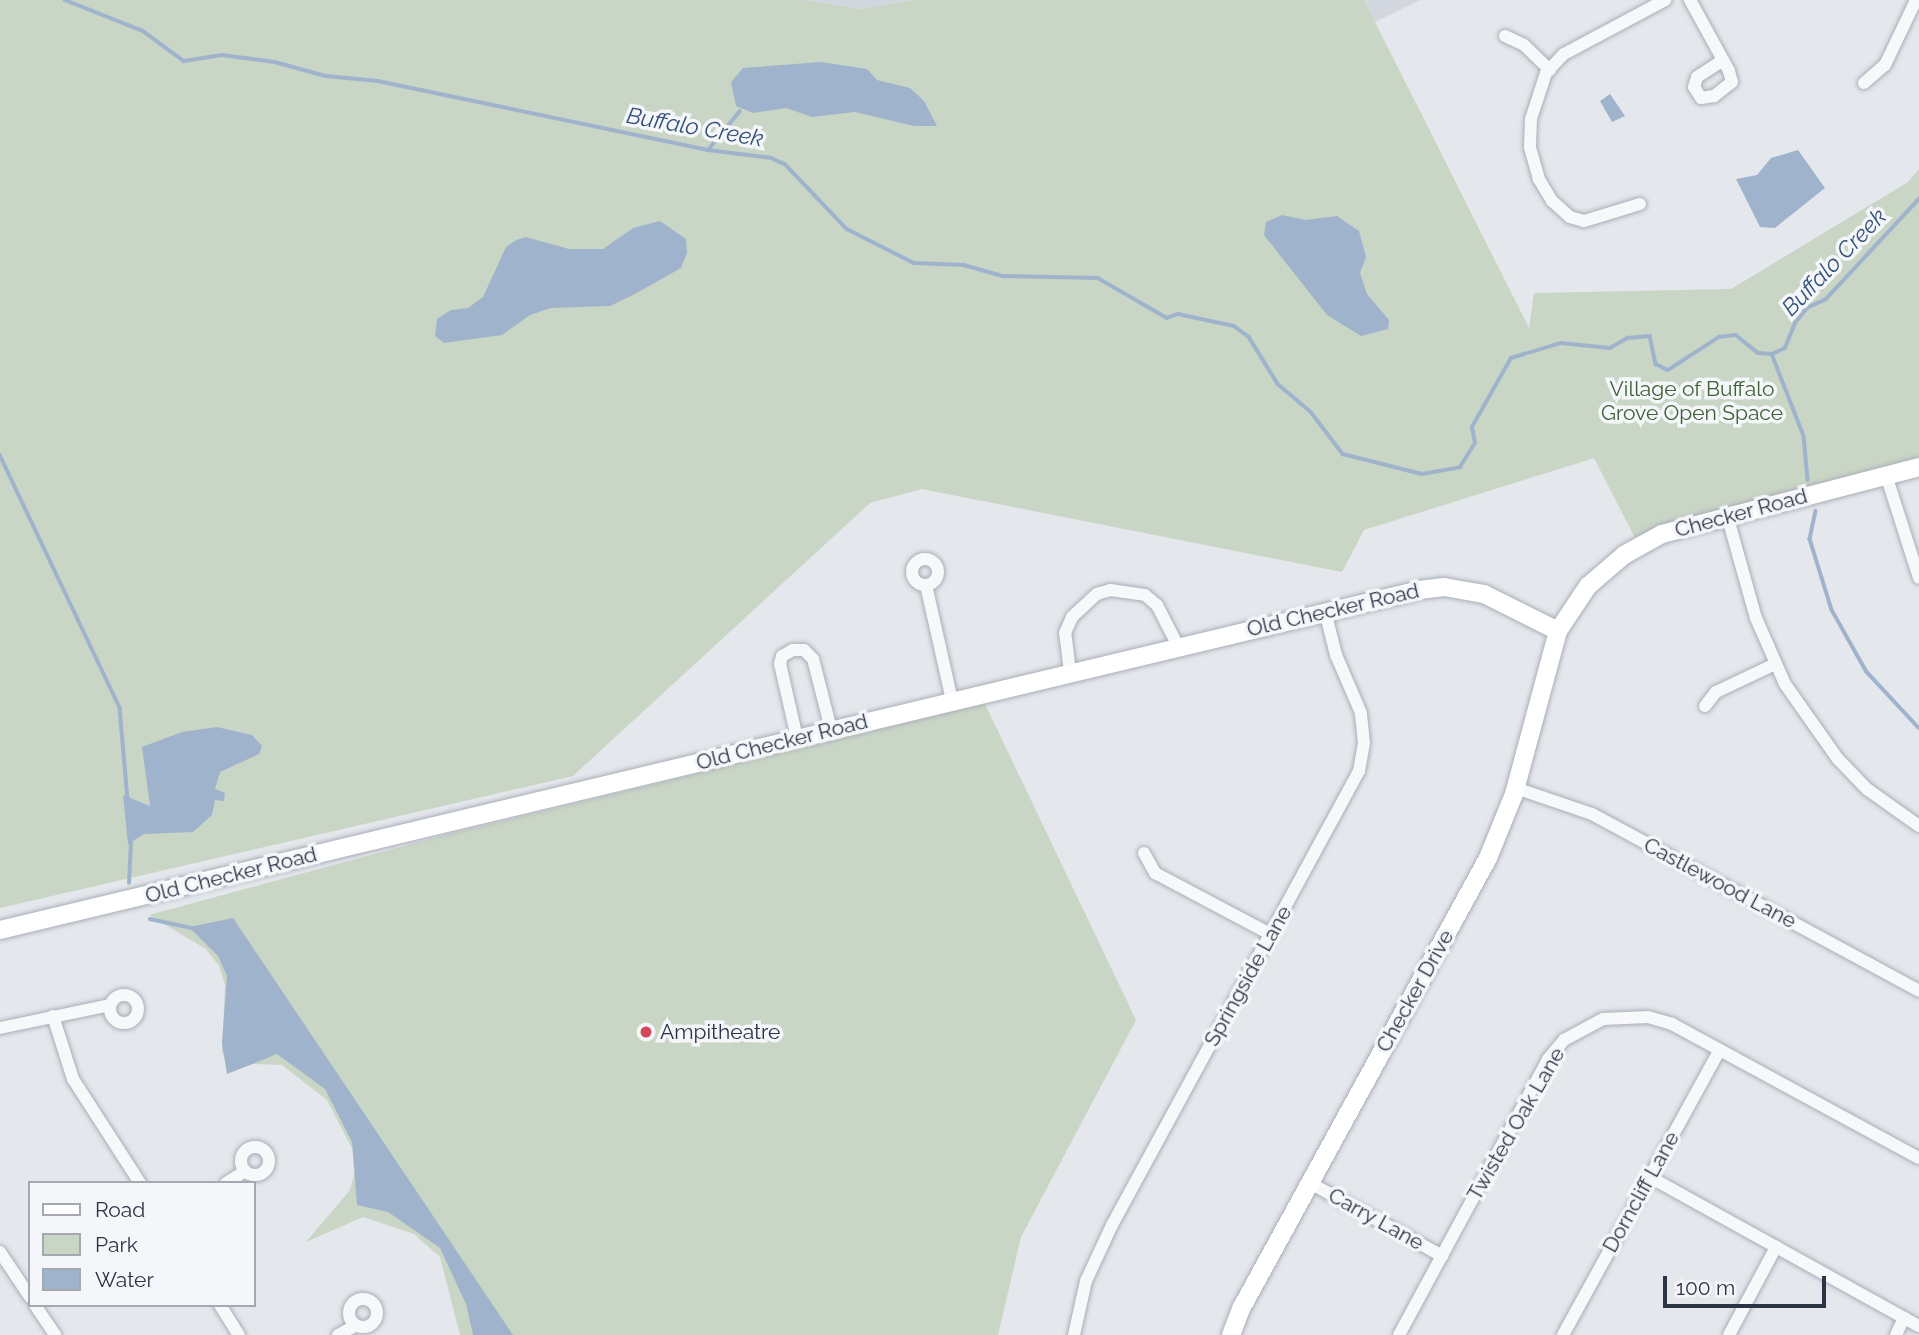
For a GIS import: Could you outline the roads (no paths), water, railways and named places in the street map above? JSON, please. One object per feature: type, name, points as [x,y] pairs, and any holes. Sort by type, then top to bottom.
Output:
[{"type":"street","points":[[1690,0],[1723,60]]},
{"type":"street","points":[[1864,83],[1885,65],[1916,0]]},
{"type":"street","points":[[1640,204],[1584,221],[1570,217],[1552,201],[1539,179],[1530,147],[1535,97],[1550,70],[1564,54],[1659,1]]},
{"type":"street","points":[[1505,36],[1524,45],[1550,70]]},
{"type":"street","name":"Checker Road","points":[[1558,631],[1588,586],[1624,555],[1662,534],[1919,467]]},
{"type":"street","points":[[1886,475],[1919,578]]},
{"type":"street","points":[[1727,515],[1756,618],[1775,664],[1811,726],[1867,789],[1919,826]]},
{"type":"street","points":[[926,585],[952,700]]},
{"type":"street","name":"Old Checker Road","points":[[0,930],[1325,611],[1444,587],[1484,594],[1558,631]]},
{"type":"street","points":[[1070,672],[1065,633],[1072,617],[1097,594],[1110,590],[1144,595],[1157,605],[1178,646]]},
{"type":"street","name":"Springside Lane","points":[[1074,1335],[1086,1281],[1107,1236],[1355,780],[1364,743],[1361,713],[1336,655],[1325,611]]},
{"type":"street","name":"Checker Drive","points":[[1231,1335],[1310,1183],[1488,858],[1516,788],[1558,631]]},
{"type":"street","points":[[797,738],[780,664],[782,656],[793,650],[804,650],[813,659],[831,729]]},
{"type":"street","points":[[1705,706],[1716,692],[1775,664]]},
{"type":"street","name":"Castlewood Lane","points":[[1516,788],[1592,814],[1919,991]]},
{"type":"street","points":[[1144,852],[1155,873],[1270,934]]},
{"type":"street","points":[[0,1028],[110,1005]]},
{"type":"street","points":[[53,1016],[73,1079],[139,1181]]},
{"type":"street","name":"Twisted Oak Lane","points":[[1399,1335],[1548,1059],[1564,1040],[1602,1019],[1625,1016],[1672,1024],[1919,1158]]},
{"type":"street","name":"Dorncliff Lane","points":[[1563,1335],[1648,1176],[1720,1050]]},
{"type":"street","points":[[229,1181],[245,1171]]},
{"type":"street","points":[[1648,1176],[1919,1326]]},
{"type":"street","name":"Carry Lane","points":[[1310,1183],[1442,1256]]},
{"type":"street","points":[[1730,1335],[1776,1247]]},
{"type":"street","points":[[0,1252],[28,1294]]},
{"type":"street","points":[[36,1307],[55,1335]]},
{"type":"street","points":[[221,1307],[239,1335]]},
{"type":"street","points":[[1896,1335],[1904,1318]]},
{"type":"street","points":[[338,1335],[357,1325]]},
{"type":"water","points":[[821,62],[867,69],[877,80],[910,88],[924,101],[937,126],[914,126],[855,112],[812,117],[786,108],[753,113],[736,106],[731,82],[743,68]]},
{"type":"water","points":[[1610,94],[1625,116],[1612,122],[1600,101]]},
{"type":"water","points":[[1798,150],[1825,188],[1775,228],[1760,227],[1736,179],[1757,175],[1771,158]]},
{"type":"water","points":[[1282,215],[1306,220],[1337,216],[1359,231],[1366,257],[1360,273],[1367,294],[1389,320],[1388,329],[1361,336],[1327,315],[1264,235],[1266,222]]},
{"type":"water","points":[[660,221],[686,239],[687,253],[681,268],[633,295],[610,306],[551,308],[530,315],[502,335],[444,343],[435,336],[437,319],[451,310],[468,308],[483,297],[506,247],[516,240],[526,237],[569,249],[603,249],[633,228]]},
{"type":"water","points":[[217,727],[252,735],[262,746],[259,754],[220,772],[215,789],[225,793],[224,801],[215,800],[212,815],[193,832],[144,834],[128,844],[123,795],[150,806],[142,747],[182,732]]},
{"type":"water","points":[[233,918],[513,1335],[473,1335],[466,1304],[440,1248],[388,1212],[357,1205],[352,1142],[325,1089],[277,1054],[227,1074],[222,1043],[227,976],[218,956],[189,927]]},
{"type":"waterway","name":"Buffalo Creek","points":[[65,0],[143,31],[184,61],[222,55],[275,62],[326,76],[378,81],[708,150],[771,158],[785,164],[847,229],[914,263],[964,265],[1003,276],[1098,278],[1167,318],[1178,314],[1234,326],[1249,337],[1278,384],[1311,412],[1343,454],[1422,474],[1460,467],[1475,443],[1472,427],[1511,358],[1561,343],[1610,348],[1627,338],[1650,336],[1656,364],[1668,370],[1719,337],[1736,335],[1758,353],[1772,354],[1785,348],[1795,323],[1807,308],[1826,299],[1919,199]]},
{"type":"waterway","points":[[708,150],[740,111]]},
{"type":"waterway","points":[[1772,354],[1804,436],[1808,480]]},
{"type":"waterway","points":[[0,455],[120,708],[128,800]]},
{"type":"waterway","points":[[1816,511],[1810,539],[1832,610],[1867,672],[1919,728]]},
{"type":"waterway","points":[[129,883],[131,843]]},
{"type":"waterway","points":[[150,919],[192,928]]},
{"type":"place","name":"Ampitheatre","points":[[646,1032]]},
{"type":"park label","name":"Village of Buffalo Grove Open Space","points":[[1692,401]]}]
